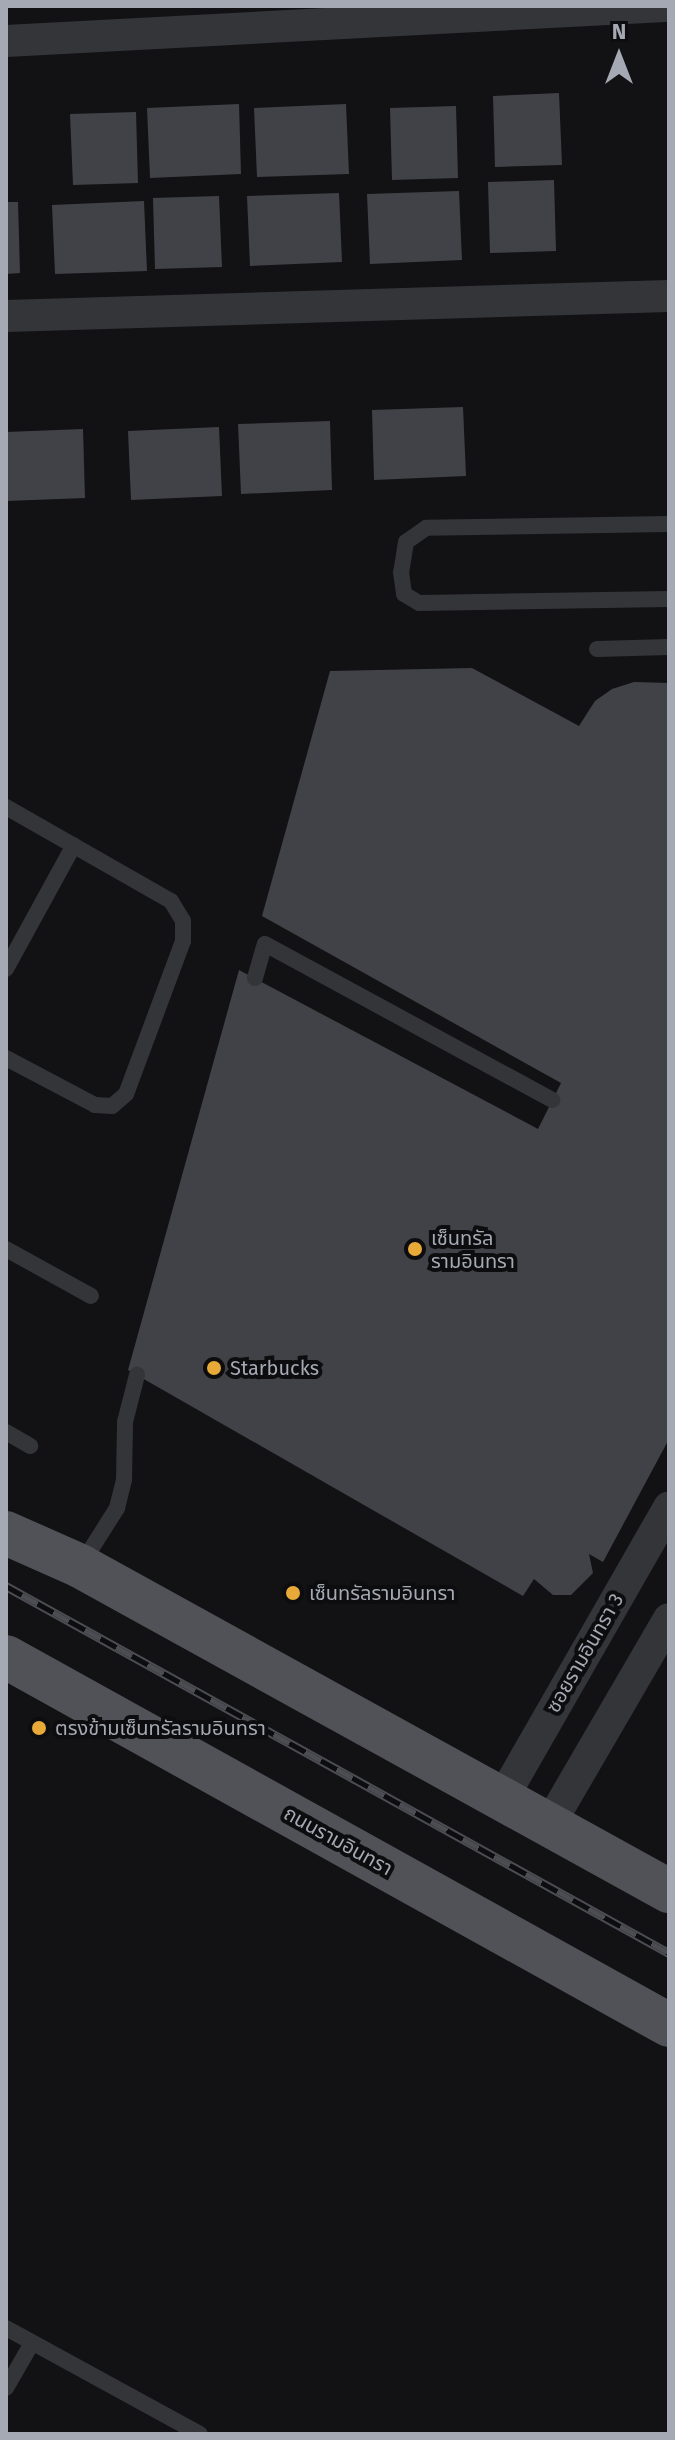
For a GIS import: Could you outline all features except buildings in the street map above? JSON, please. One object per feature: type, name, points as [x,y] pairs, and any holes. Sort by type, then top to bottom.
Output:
[{"type":"main road","points":[[6,1524],[669,1891]]},
{"type":"main road","points":[[6,1533],[66,1559]]},
{"type":"main road","name":"ถนนรามอินทรา","points":[[6,1657],[669,2025]]},
{"type":"street","points":[[6,41],[665,6]]},
{"type":"street","points":[[6,316],[669,296]]},
{"type":"street","name":"ซอยรามอินทรา 3","points":[[502,1799],[669,1507]]},
{"type":"street","points":[[549,1825],[669,1619]]},
{"type":"lane","points":[[669,524],[426,528],[406,542],[401,572],[404,594],[419,603],[669,599]]},
{"type":"lane","points":[[597,649],[669,647]]},
{"type":"lane","points":[[6,807],[171,901],[183,921],[183,941],[126,1094],[112,1106],[95,1105],[6,1058]]},
{"type":"lane","points":[[6,969],[74,845]]},
{"type":"lane","points":[[255,978],[265,944],[552,1100]]},
{"type":"lane","points":[[6,1249],[91,1296]]},
{"type":"lane","points":[[66,1559],[117,1508],[124,1480],[125,1422],[137,1375]]},
{"type":"lane","points":[[6,1432],[30,1446]]},
{"type":"lane","points":[[6,2328],[200,2434]]},
{"type":"lane","points":[[6,2388],[32,2343]]},
{"type":"railway","points":[[6,1586],[669,1953]]},
{"type":"place","name":"เซ็นทรัล รามอินทรา","points":[[415,1249]]},
{"type":"place","name":"Starbucks","points":[[214,1368]]},
{"type":"place","name":"เซ็นทรัลรามอินทรา","points":[[293,1593]]},
{"type":"place","name":"ตรงข้ามเซ็นทรัลรามอินทรา","points":[[39,1728]]}]
